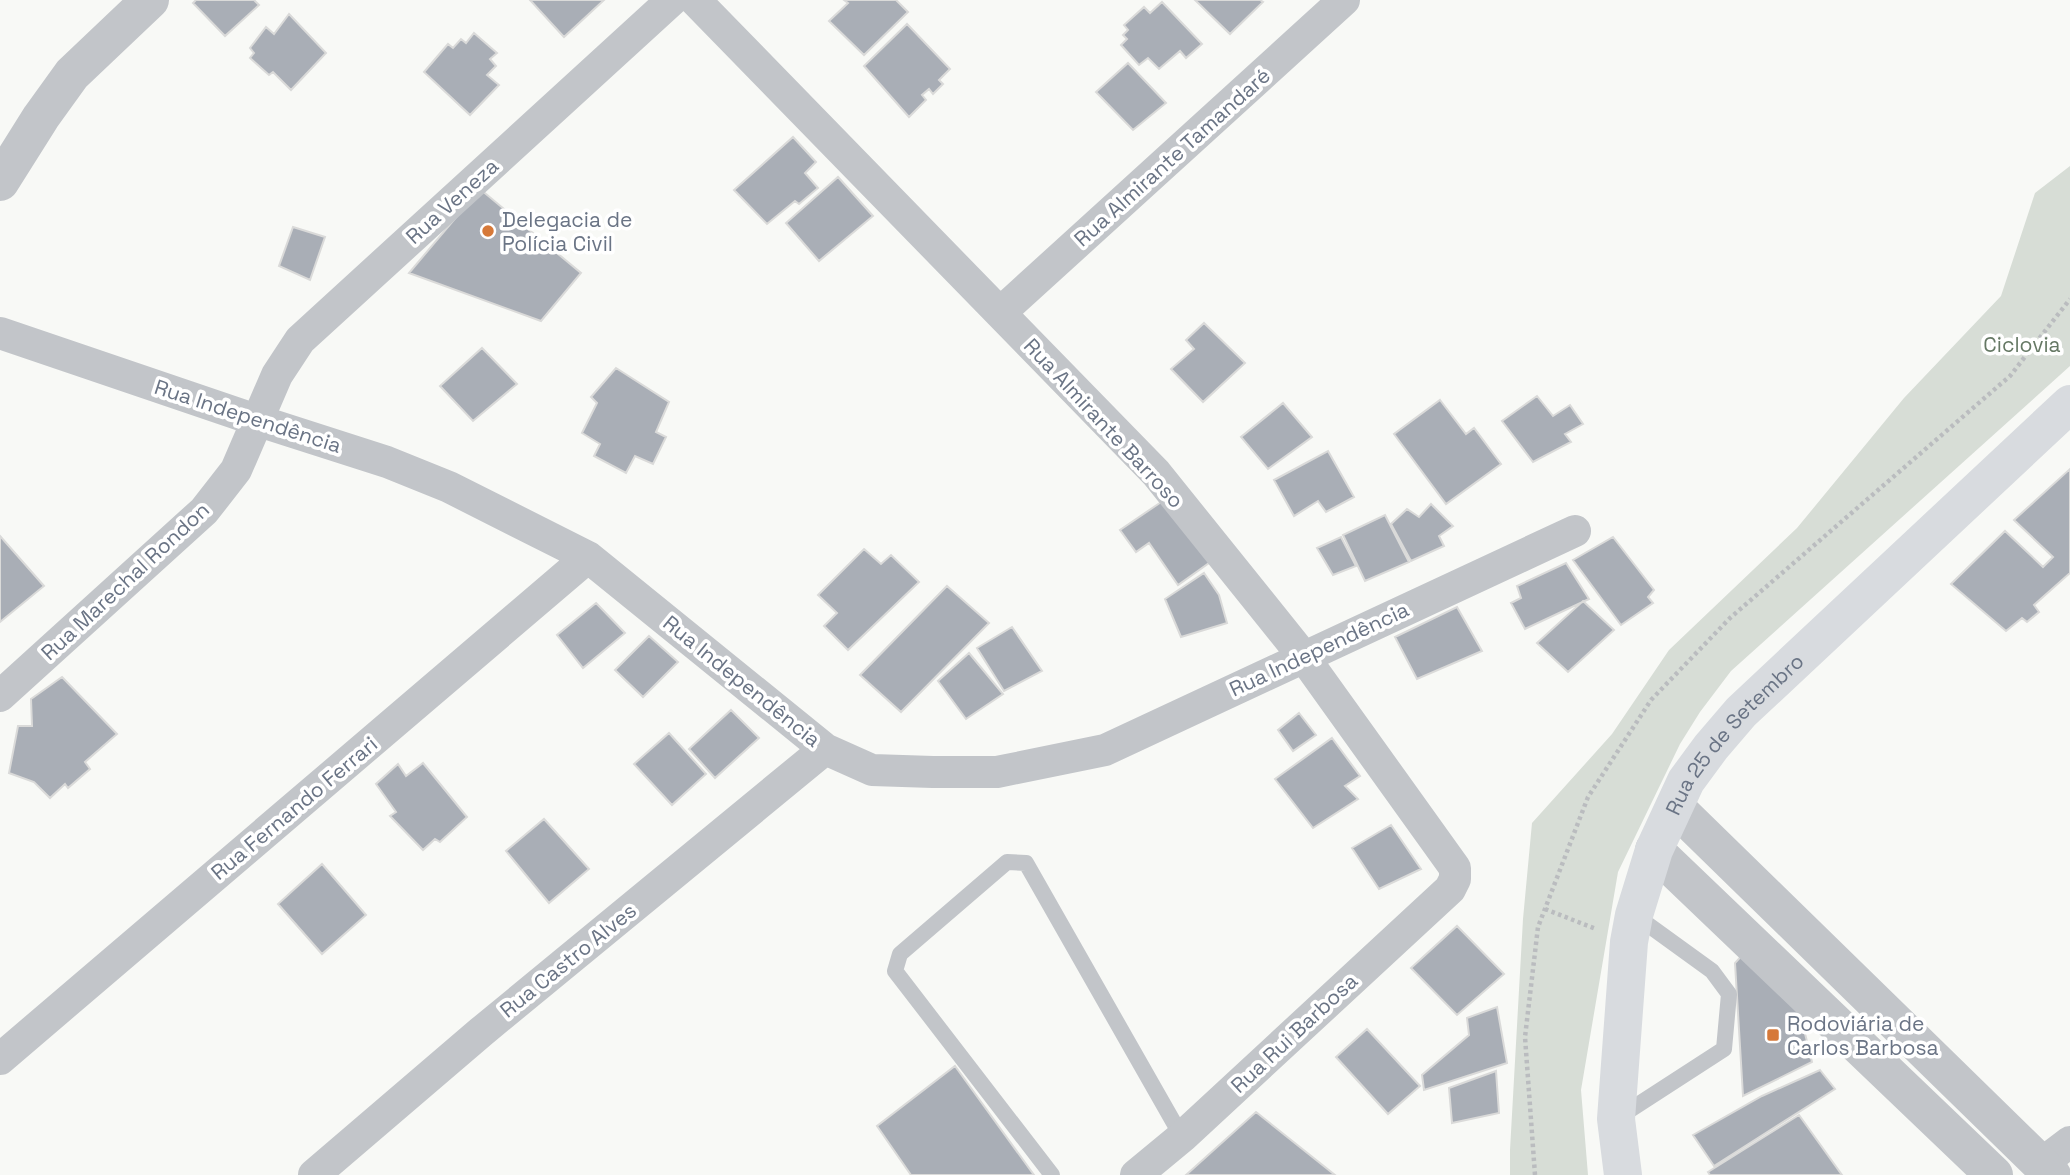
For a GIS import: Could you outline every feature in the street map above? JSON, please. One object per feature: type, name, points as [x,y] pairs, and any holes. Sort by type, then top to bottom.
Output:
[{"type":"main road","name":"Rua 25 de Setembro","points":[[1623,1175],[1616,1119],[1632,928],[1654,850],[1686,781],[1741,712],[2070,404]]},
{"type":"street","points":[[0,182],[72,74],[150,0]]},
{"type":"street","name":"Rua Veneza","points":[[256,420],[277,375],[300,341],[673,0]]},
{"type":"street","name":"Rua Almirante Barroso","points":[[695,0],[1156,473],[1303,656],[1455,868],[1450,889]]},
{"type":"street","name":"Rua Almirante Tamandaré","points":[[1000,313],[1344,0]]},
{"type":"street","name":"Rua Independência","points":[[0,333],[387,462],[449,487],[588,557],[825,749],[872,770],[997,772],[1105,750],[1575,531]]},
{"type":"street","name":"Rua Marechal Rondon","points":[[0,696],[204,511],[236,470],[256,420]]},
{"type":"street","name":"Rua Fernando Ferrari","points":[[0,1059],[588,557]]},
{"type":"street","name":"Rua Castro Alves","points":[[314,1175],[481,1032],[825,749]]},
{"type":"street","points":[[1675,807],[2054,1160]]},
{"type":"street","points":[[1654,850],[1994,1175]]},
{"type":"street","name":"Rua Rui Barbosa","points":[[1136,1175],[1182,1137],[1450,889]]},
{"type":"lane","points":[[1052,1175],[895,971],[900,954],[1007,862],[1026,863],[1182,1137]]},
{"type":"lane","points":[[1616,1119],[1724,1049],[1729,994],[1712,971],[1632,928]]},
{"type":"path","points":[[1545,909],[1632,928]]},
{"type":"green space","name":"Ciclovia","points":[[2070,166],[2070,366],[1731,671],[1700,712],[1680,744],[1618,872],[1581,1090],[1588,1175],[1510,1175],[1523,919],[1532,823],[1612,734],[1669,650],[1797,528],[1904,398],[2001,296],[2035,193]]},
{"type":"building","points":[[196,0],[254,0],[259,5],[225,36],[193,3]]},
{"type":"building","points":[[530,0],[604,0],[564,37]]},
{"type":"building","points":[[844,0],[896,0],[908,12],[864,55],[829,21],[848,3]]},
{"type":"building","points":[[1195,0],[1260,0],[1263,2],[1230,34]]},
{"type":"building","points":[[1162,2],[1202,44],[1186,58],[1180,51],[1159,69],[1148,58],[1139,65],[1121,45],[1127,39],[1123,35],[1128,30],[1124,25],[1144,7],[1150,13]]},
{"type":"building","points":[[289,14],[326,53],[291,90],[273,72],[269,75],[250,58],[254,53],[250,48],[266,27],[274,34]]},
{"type":"building","points":[[907,24],[950,69],[939,80],[943,84],[933,94],[929,89],[922,95],[926,100],[909,117],[864,66]]},
{"type":"building","points":[[474,33],[497,53],[490,59],[496,66],[487,75],[499,85],[470,115],[424,72],[448,44],[453,48],[461,39],[466,43]]},
{"type":"building","points":[[1128,63],[1166,103],[1133,130],[1096,92]]},
{"type":"building","points":[[793,137],[816,162],[805,173],[818,188],[799,204],[795,201],[767,224],[734,190]]},
{"type":"building","points":[[838,177],[873,216],[819,261],[786,223]]},
{"type":"building","name":"Delegacia de Polícia Civil","points":[[480,189],[581,273],[541,321],[409,273]]},
{"type":"building","points":[[293,227],[325,237],[310,280],[279,266]]},
{"type":"building","points":[[1204,323],[1245,363],[1203,402],[1171,369],[1194,349],[1186,340]]},
{"type":"building","points":[[482,348],[517,384],[473,421],[440,386]]},
{"type":"building","points":[[616,368],[669,402],[656,432],[666,437],[653,464],[635,456],[626,473],[594,456],[600,444],[582,433],[597,403],[591,397]]},
{"type":"building","points":[[1537,396],[1553,416],[1570,405],[1583,424],[1565,434],[1571,442],[1533,462],[1502,421]]},
{"type":"building","points":[[1440,400],[1466,434],[1474,428],[1501,464],[1446,504],[1394,434]]},
{"type":"building","points":[[1283,403],[1312,437],[1268,469],[1241,437]]},
{"type":"building","points":[[1328,451],[1354,497],[1326,512],[1318,501],[1294,516],[1274,480]]},
{"type":"building","points":[[2070,469],[2070,573],[2034,605],[2039,612],[2027,622],[2022,618],[2006,631],[1951,584],[2005,531],[2043,567],[2053,557],[2014,520]]},
{"type":"building","points":[[1170,496],[1216,558],[1178,585],[1149,543],[1136,552],[1120,530]]},
{"type":"building","points":[[1431,504],[1453,526],[1439,536],[1444,546],[1411,561],[1391,524],[1407,509],[1419,517]]},
{"type":"building","points":[[1385,515],[1409,562],[1365,581],[1343,535]]},
{"type":"building","points":[[0,536],[44,586],[0,622]]},
{"type":"building","points":[[1341,537],[1356,566],[1333,575],[1317,548]]},
{"type":"building","points":[[1613,537],[1654,590],[1648,597],[1653,603],[1621,625],[1573,560]]},
{"type":"building","points":[[864,549],[881,564],[891,555],[919,582],[848,650],[824,626],[837,613],[818,595]]},
{"type":"building","points":[[1566,563],[1589,599],[1525,629],[1511,603],[1521,598],[1517,586]]},
{"type":"building","points":[[1204,573],[1219,595],[1227,623],[1181,637],[1165,599]]},
{"type":"building","points":[[947,586],[989,623],[901,712],[860,675]]},
{"type":"building","points":[[1583,601],[1614,630],[1568,672],[1537,643]]},
{"type":"building","points":[[596,603],[625,633],[583,668],[557,635]]},
{"type":"building","points":[[1457,607],[1482,651],[1417,679],[1395,637]]},
{"type":"building","points":[[1012,627],[1042,671],[1004,691],[977,648]]},
{"type":"building","points":[[649,636],[678,662],[643,697],[615,670]]},
{"type":"building","points":[[969,653],[1003,694],[966,719],[938,681]]},
{"type":"building","points":[[62,677],[117,734],[85,762],[90,769],[68,788],[65,784],[50,798],[34,782],[9,773],[18,726],[32,726],[31,699]]},
{"type":"building","points":[[731,710],[759,738],[715,778],[689,749]]},
{"type":"building","points":[[1299,713],[1316,735],[1293,751],[1278,730]]},
{"type":"building","points":[[669,733],[706,774],[672,805],[634,764]]},
{"type":"building","points":[[1332,738],[1360,776],[1345,786],[1358,799],[1313,828],[1275,779]]},
{"type":"building","points":[[423,763],[467,817],[440,842],[435,839],[423,850],[390,816],[396,812],[376,784],[398,764],[406,776]]},
{"type":"building","points":[[544,819],[589,869],[549,903],[506,851]]},
{"type":"building","points":[[1391,825],[1421,869],[1379,889],[1352,848]]},
{"type":"building","points":[[322,864],[366,915],[322,954],[278,904]]},
{"type":"building","points":[[1457,926],[1504,974],[1457,1015],[1411,968]]},
{"type":"building","name":"Rodoviária de Carlos Barbosa","points":[[1744,953],[1799,1009],[1812,1062],[1743,1096],[1735,963]]},
{"type":"building","points":[[1497,1007],[1507,1063],[1424,1090],[1422,1075],[1469,1035],[1467,1018]]},
{"type":"building","points":[[1367,1029],[1420,1086],[1388,1114],[1336,1057]]},
{"type":"building","points":[[955,1066],[1034,1175],[911,1175],[877,1126]]},
{"type":"building","points":[[1820,1070],[1835,1089],[1714,1166],[1693,1135],[1762,1096]]},
{"type":"building","points":[[1496,1071],[1499,1113],[1452,1123],[1449,1088]]},
{"type":"building","points":[[1256,1112],[1335,1175],[1186,1175]]},
{"type":"building","points":[[1799,1115],[1842,1175],[1710,1175],[1708,1172]]},
{"type":"place","name":"Delegacia de Polícia Civil","points":[[488,231]]},
{"type":"place","name":"Rodoviária de Carlos Barbosa","points":[[1773,1035]]}]
